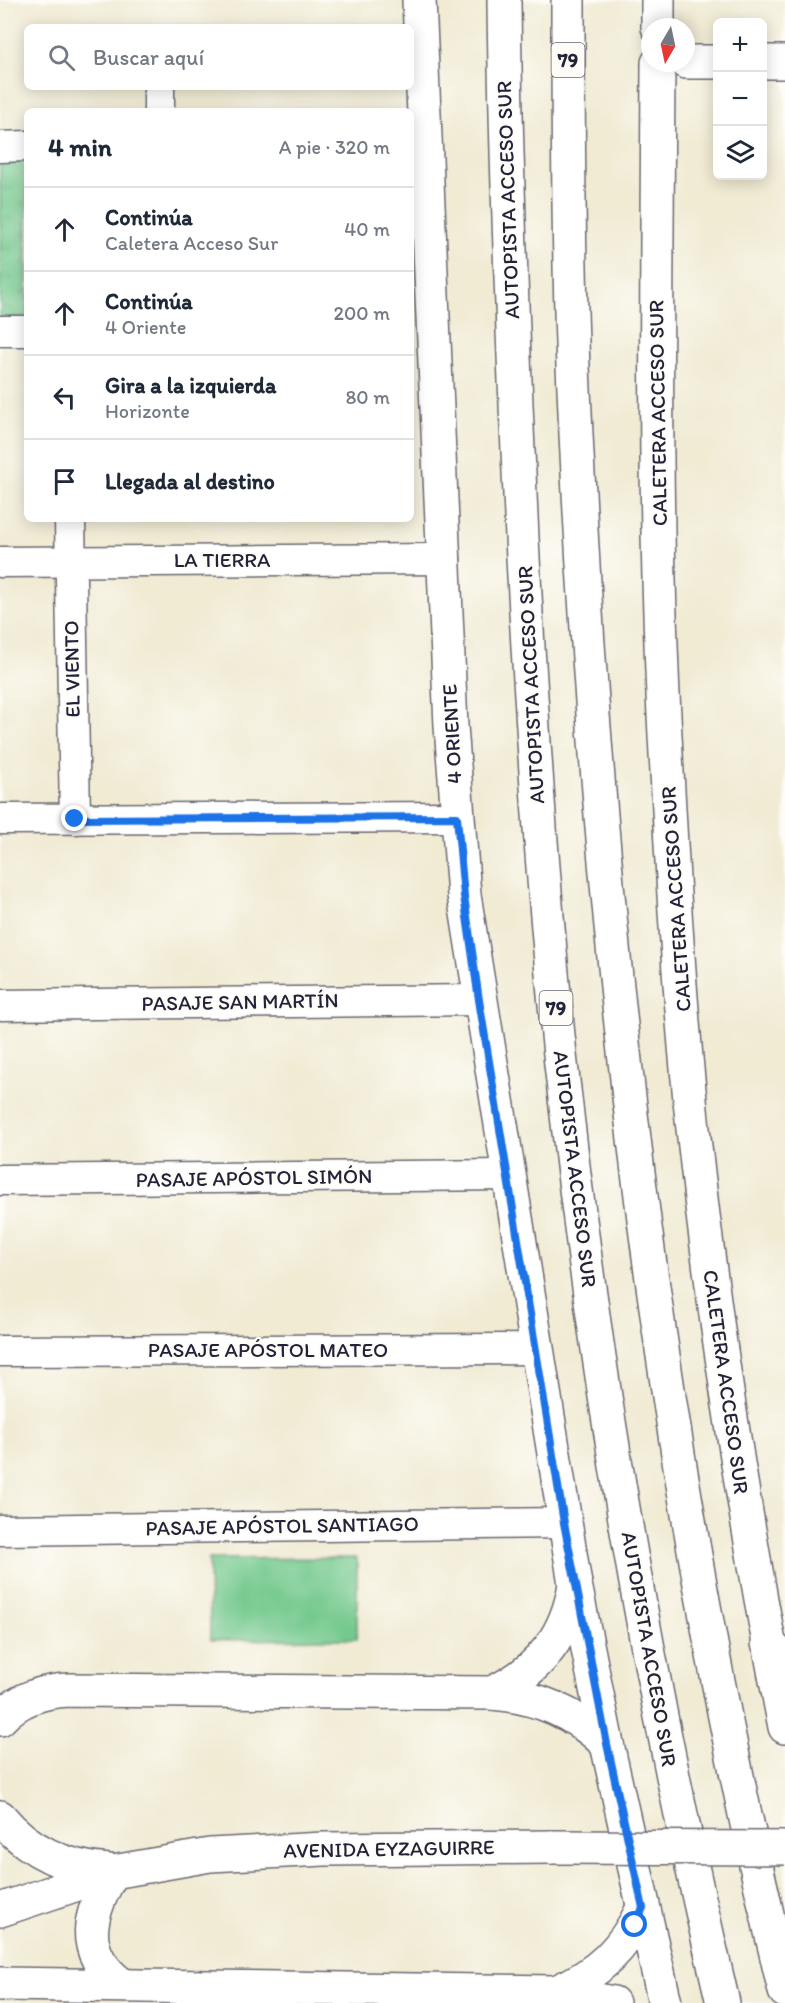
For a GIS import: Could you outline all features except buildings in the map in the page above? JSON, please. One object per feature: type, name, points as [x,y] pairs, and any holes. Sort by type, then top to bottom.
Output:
[{"type":"main road","name":"4 ORIENTE","points":[[419,0],[423,52],[422,329],[445,559],[457,817],[464,896],[564,1523],[607,1744]]},
{"type":"main road","name":"AUTOPISTA ACCESO SUR","points":[[504,0],[506,199],[527,633],[535,770],[561,1062],[601,1367],[636,1579],[667,1754],[723,2003]]},
{"type":"main road","name":"79","points":[[568,0],[572,338],[582,556],[610,903],[631,1104],[672,1406],[723,1713],[785,1991]]},
{"type":"main road","points":[[658,0],[658,18]]},
{"type":"main road","points":[[695,62],[713,62]]},
{"type":"main road","points":[[767,62],[785,62]]},
{"type":"main road","name":"CALETERA ACCESO SUR","points":[[658,72],[656,407],[664,720],[693,1123],[708,1253],[744,1502],[777,1652],[785,1727]]},
{"type":"main road","points":[[492,1693],[522,1677],[546,1655],[566,1621],[575,1584]]},
{"type":"main road","points":[[0,1719],[19,1703],[34,1695],[69,1690],[492,1693],[527,1698],[561,1709],[593,1730],[607,1744],[665,2003]]},
{"type":"main road","points":[[0,1817],[19,1837],[39,1852],[79,1868],[113,1872],[101,1892],[93,1915],[91,1942],[101,1966],[120,1984]]},
{"type":"main road","name":"AVENIDA EYZAGUIRRE","points":[[0,1910],[113,1872],[210,1855],[267,1850],[553,1847],[785,1848]]},
{"type":"main road","points":[[556,1992],[586,1978],[614,1955],[626,1941],[643,1908]]},
{"type":"main road","points":[[0,1984],[556,1992],[613,2003]]},
{"type":"street","points":[[159,90],[159,108]]},
{"type":"street","points":[[0,147],[24,146]]},
{"type":"street","points":[[0,331],[24,331]]},
{"type":"street","name":"EL VIENTO","points":[[70,522],[75,819]]},
{"type":"street","name":"LA TIERRA","points":[[0,562],[445,559]]},
{"type":"street","points":[[0,819],[457,817]]},
{"type":"street","name":"PASAJE SAN MARTÍN","points":[[0,1005],[479,1000]]},
{"type":"street","name":"PASAJE APÓSTOL SIMÓN","points":[[0,1180],[508,1176]]},
{"type":"street","name":"PASAJE APÓSTOL MATEO","points":[[0,1351],[536,1349]]},
{"type":"street","name":"PASAJE APÓSTOL SANTIAGO","points":[[0,1530],[564,1523]]},
{"type":"green space","points":[[24,157],[24,317],[0,318],[0,158]]},
{"type":"green space","points":[[357,1558],[357,1639],[210,1640],[209,1559]]},
{"type":"route","points":[[75,819],[457,817],[464,896],[479,1000],[564,1523],[607,1744],[643,1908],[635,1925]]}]
